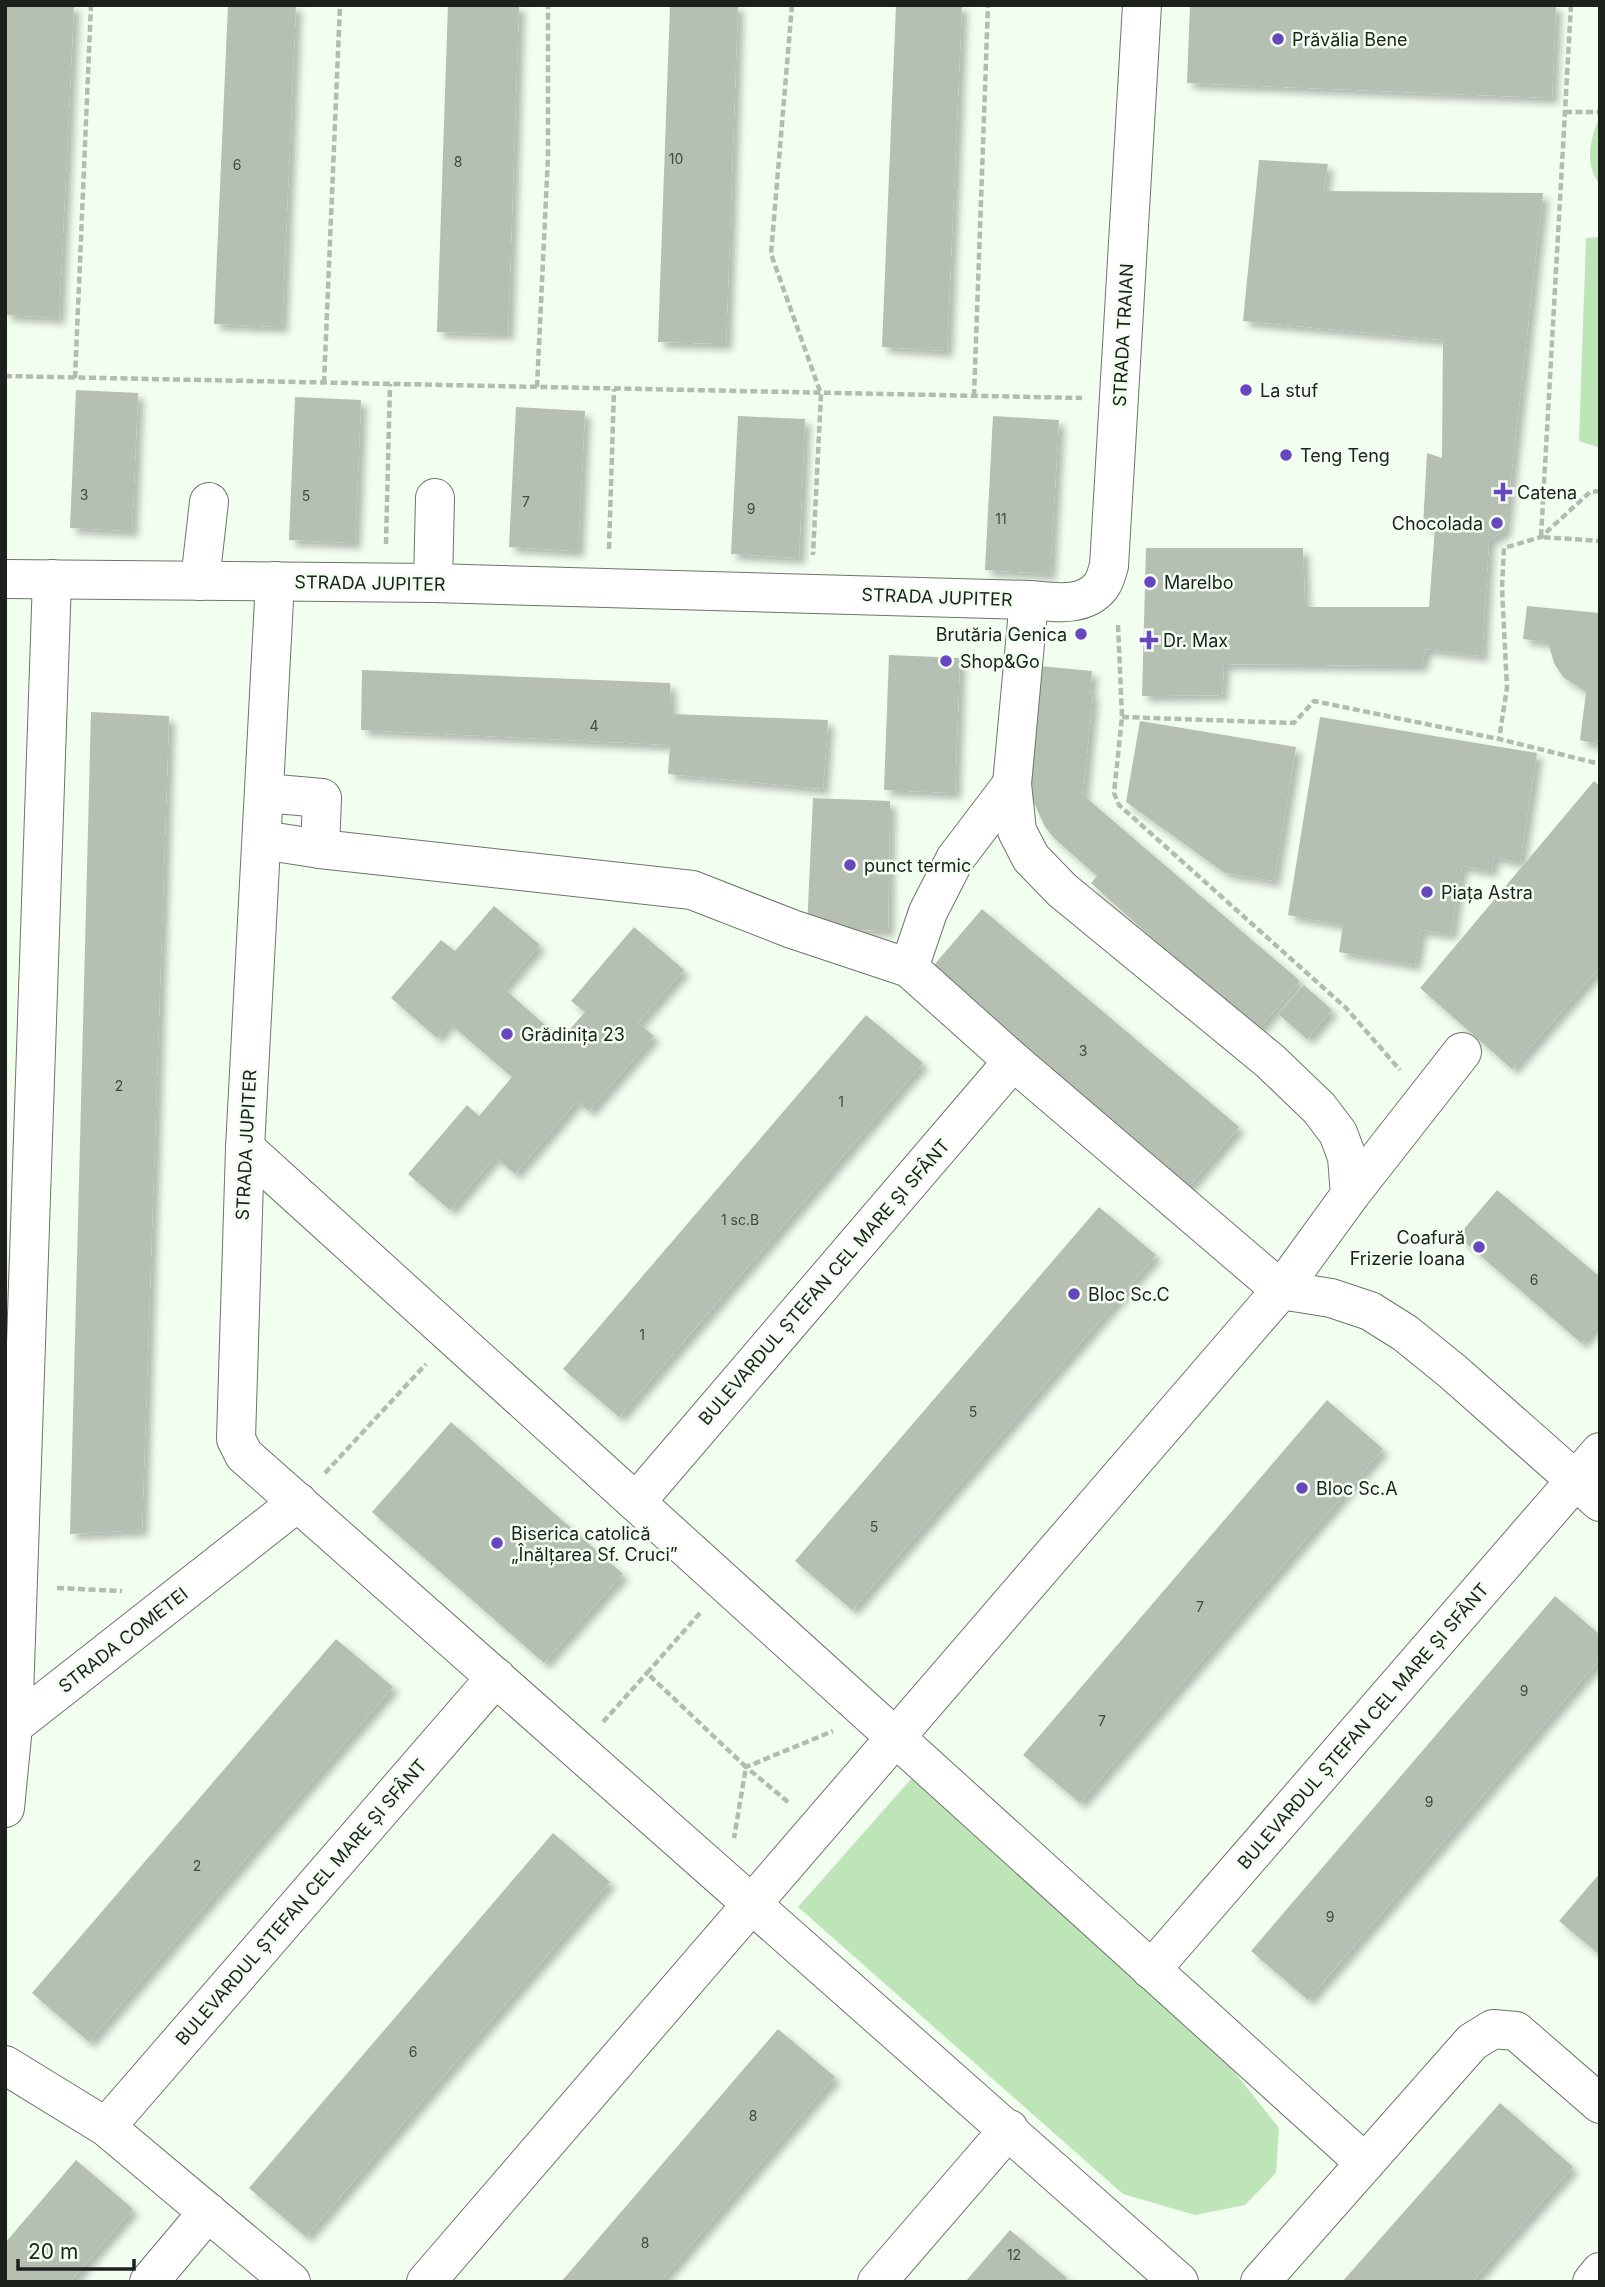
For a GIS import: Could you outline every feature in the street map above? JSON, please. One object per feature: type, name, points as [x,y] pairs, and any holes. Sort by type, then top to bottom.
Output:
[{"type":"street","name":"STRADA TRAIAN","points":[[1102,585],[1109,566],[1142,5]]},
{"type":"street","points":[[433,583],[435,498]]},
{"type":"street","points":[[201,581],[209,502]]},
{"type":"street","name":"STRADA JUPITER","points":[[5,579],[433,583],[1028,600],[1013,784],[1017,831],[1031,858],[1062,890],[1270,1061],[1319,1108],[1338,1133],[1347,1157],[1350,1195]]},
{"type":"street","points":[[5,1808],[13,1726],[52,579]]},
{"type":"street","name":"STRADA JUPITER","points":[[275,581],[245,1148],[236,1439],[244,1455],[298,1502]]},
{"type":"street","points":[[1028,600],[1064,603],[1076,601],[1088,598],[1102,585]]},
{"type":"street","points":[[909,968],[928,912],[955,859],[1013,784]]},
{"type":"street","points":[[265,793],[323,798],[320,849]]},
{"type":"street","points":[[262,839],[320,849],[692,890],[792,929],[909,968],[1013,1061],[1281,1290],[1331,1298],[1370,1311],[1394,1326],[1452,1371],[1587,1492]]},
{"type":"street","points":[[426,2282],[738,1890],[818,1826],[1281,1290],[1350,1195],[1462,1052]]},
{"type":"street","name":"BULEVARDUL ȘTEFAN CEL MARE ȘI SFÂNT","points":[[636,1502],[1013,1061]]},
{"type":"street","points":[[245,1148],[1364,2164]]},
{"type":"street","name":"BULEVARDUL ȘTEFAN CEL MARE ȘI SFÂNT","points":[[1151,1970],[1587,1492],[1600,1452]]},
{"type":"street","points":[[298,1502],[1179,2282]]},
{"type":"street","name":"STRADA COMETEI","points":[[13,1726],[298,1502]]},
{"type":"street","name":"BULEVARDUL ȘTEFAN CEL MARE ȘI SFÂNT","points":[[106,2127],[496,1676]]},
{"type":"street","points":[[1260,2282],[1472,2042],[1493,2029],[1516,2031],[1600,2104]]},
{"type":"street","points":[[5,2065],[106,2127],[291,2282]]},
{"type":"street","points":[[877,2282],[1009,2129]]},
{"type":"street","points":[[149,2282],[208,2212]]},
{"type":"street","points":[[1592,2282],[1600,2273]]},
{"type":"path","points":[[75,378],[91,5]]},
{"type":"path","points":[[324,383],[340,5]]},
{"type":"path","points":[[537,387],[548,156],[548,5]]},
{"type":"path","points":[[792,5],[771,254],[821,394],[811,594]]},
{"type":"path","points":[[974,396],[988,5]]},
{"type":"path","points":[[1541,537],[1571,5]]},
{"type":"path","points":[[1565,112],[1600,111]]},
{"type":"path","points":[[5,376],[1084,398]]},
{"type":"path","points":[[386,584],[390,384]]},
{"type":"path","points":[[608,589],[614,389]]},
{"type":"path","points":[[1541,537],[1590,492],[1600,491]]},
{"type":"path","points":[[1499,739],[1507,688],[1502,588],[1504,548],[1541,537],[1600,541]]},
{"type":"path","points":[[1102,585],[1118,623],[1122,717],[1114,793],[1119,805],[1346,1008],[1426,1099]]},
{"type":"path","points":[[1122,717],[1294,723],[1314,701],[1499,739],[1600,764]]},
{"type":"path","points":[[298,1502],[453,1336]]},
{"type":"path","points":[[578,1749],[726,1584]]},
{"type":"path","points":[[18,1587],[182,1594]]},
{"type":"path","points":[[647,1673],[746,1767],[818,1826]]},
{"type":"path","points":[[746,1767],[843,1727],[863,1707]]},
{"type":"path","points":[[738,1890],[746,1767]]},
{"type":"green space","points":[[1598,121],[1600,185],[1590,162],[1592,137]]},
{"type":"green space","points":[[1600,237],[1600,448],[1579,441],[1586,238]]},
{"type":"green space","points":[[912,1778],[1228,2064],[1279,2128],[1276,2173],[1245,2205],[1195,2215],[1123,2194],[798,1907]]},
{"type":"building","points":[[6,5],[74,5],[59,318],[5,315]]},
{"type":"building","points":[[228,5],[296,5],[282,327],[214,324]]},
{"type":"building","points":[[448,5],[519,5],[508,334],[437,332]]},
{"type":"building","points":[[670,5],[738,5],[726,344],[658,342]]},
{"type":"building","points":[[896,5],[962,5],[947,351],[882,347]]},
{"type":"building","points":[[1190,5],[1556,5],[1552,98],[1187,83]]},
{"type":"building","points":[[1259,160],[1328,164],[1324,191],[1543,193],[1505,531],[1489,540],[1482,656],[1426,649],[1421,666],[1224,664],[1222,695],[1142,696],[1146,548],[1303,548],[1305,607],[1429,607],[1435,527],[1423,526],[1427,453],[1442,458],[1443,340],[1243,321]]},
{"type":"building","points":[[76,390],[138,393],[132,531],[70,528]]},
{"type":"building","points":[[295,397],[361,400],[355,543],[289,540]]},
{"type":"building","points":[[516,407],[585,411],[578,551],[509,547]]},
{"type":"building","points":[[738,416],[805,419],[799,558],[731,554]]},
{"type":"building","points":[[993,416],[1059,420],[1050,574],[985,570]]},
{"type":"building","points":[[1527,606],[1600,613],[1600,745],[1580,740],[1586,692],[1563,677],[1554,663],[1548,642],[1523,639]]},
{"type":"building","points":[[889,655],[960,658],[955,793],[884,790]]},
{"type":"building","points":[[1040,666],[1092,671],[1090,694],[1093,694],[1083,795],[1300,981],[1256,1032],[1091,883],[1097,876],[1045,827],[1030,794]]},
{"type":"building","points":[[362,670],[670,683],[671,714],[828,720],[823,789],[668,774],[670,745],[361,730]]},
{"type":"building","points":[[91,712],[169,716],[142,1530],[70,1534]]},
{"type":"building","points":[[1320,717],[1537,753],[1520,862],[1494,857],[1491,871],[1462,866],[1451,934],[1421,930],[1415,965],[1339,952],[1343,925],[1288,915]]},
{"type":"building","points":[[1140,721],[1296,747],[1274,881],[1225,873],[1126,802]]},
{"type":"building","points":[[1594,781],[1600,786],[1600,967],[1512,1069],[1420,988]]},
{"type":"building","name":"punct termic","points":[[813,798],[890,801],[888,931],[807,928]]},
{"type":"building","points":[[494,906],[540,945],[503,988],[561,1039],[585,1012],[571,1001],[634,927],[684,970],[638,1023],[654,1036],[589,1111],[577,1101],[515,1174],[495,1157],[450,1210],[408,1174],[467,1105],[479,1116],[512,1077],[449,1023],[437,1038],[391,998],[441,940],[455,951]]},
{"type":"building","points":[[982,909],[1239,1127],[1185,1191],[928,972]]},
{"type":"building","points":[[1304,985],[1332,1010],[1307,1039],[1278,1014]]},
{"type":"building","points":[[866,1015],[923,1063],[619,1417],[563,1369]]},
{"type":"building","points":[[1497,1190],[1600,1277],[1600,1322],[1581,1343],[1458,1236]]},
{"type":"building","points":[[1099,1207],[1156,1255],[852,1610],[795,1561]]},
{"type":"building","points":[[1327,1400],[1383,1449],[1080,1803],[1023,1755]]},
{"type":"building","name":"Biserica catolică „Înălțarea Sf. Cruci”","points":[[451,1422],[623,1574],[544,1663],[372,1512]]},
{"type":"building","points":[[1555,1596],[1600,1635],[1600,1659],[1308,2000],[1251,1951]]},
{"type":"building","points":[[336,1639],[393,1687],[89,2042],[32,1993]]},
{"type":"building","points":[[553,1833],[610,1882],[306,2237],[249,2188]]},
{"type":"building","points":[[1600,1873],[1600,1955],[1559,1921]]},
{"type":"building","points":[[778,2029],[835,2077],[660,2282],[561,2282]]},
{"type":"building","points":[[1500,2103],[1573,2167],[1472,2282],[1342,2282]]},
{"type":"building","points":[[76,2160],[133,2209],[70,2282],[5,2282],[5,2243]]},
{"type":"building","points":[[1010,2230],[1067,2278],[1064,2282],[965,2282]]},
{"type":"place","name":"Prăvălia Bene","points":[[1278,39]]},
{"type":"place","name":"La stuf","points":[[1246,390]]},
{"type":"place","name":"Teng Teng","points":[[1286,455]]},
{"type":"place","name":"Catena","points":[[1503,492]]},
{"type":"place","name":"Chocolada","points":[[1497,523]]},
{"type":"place","name":"Marelbo","points":[[1150,582]]},
{"type":"place","name":"Brutăria Genica","points":[[1081,634]]},
{"type":"place","name":"Dr. Max","points":[[1149,640]]},
{"type":"place","name":"Shop&Go","points":[[946,661]]},
{"type":"place","name":"punct termic","points":[[850,865]]},
{"type":"place","name":"Piața Astra","points":[[1427,892]]},
{"type":"place","name":"Grădinița 23","points":[[507,1034]]},
{"type":"place","name":"Coafură Frizerie Ioana","points":[[1479,1247]]},
{"type":"place","name":"Bloc Sc.C","points":[[1074,1294]]},
{"type":"place","name":"Bloc Sc.A","points":[[1302,1488]]},
{"type":"place","name":"Biserica catolică „Înălțarea Sf. Cruci”","points":[[497,1543]]}]
